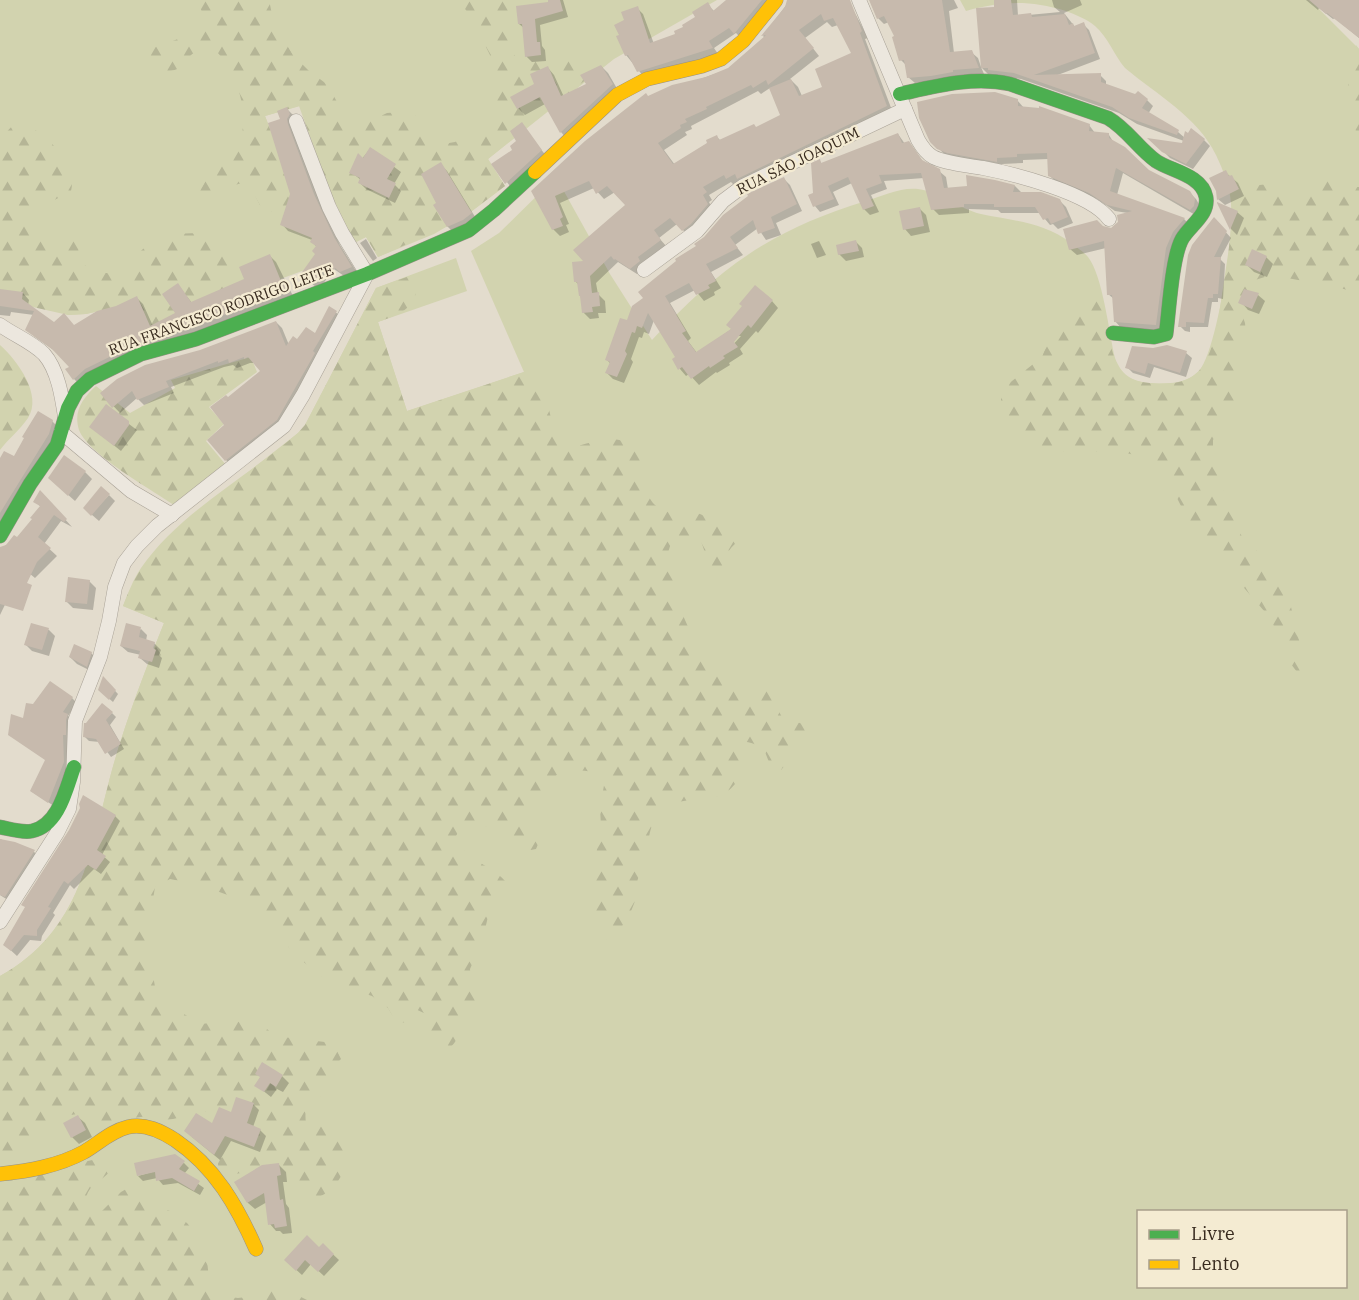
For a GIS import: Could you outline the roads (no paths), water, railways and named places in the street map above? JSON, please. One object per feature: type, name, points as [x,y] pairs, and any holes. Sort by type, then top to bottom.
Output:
[{"type":"street","name":"RUA FRANCISCO RODRIGO LEITE","points":[[0,536],[30,484],[57,445],[65,417],[77,391],[83,385],[102,372],[141,354],[196,339],[367,274],[459,235],[478,224],[617,95],[647,79],[702,66],[721,58],[743,42],[776,0]]},
{"type":"street","points":[[859,0],[924,150],[936,158],[1009,173],[1050,186],[1096,208],[1109,219]]},
{"type":"street","points":[[900,94],[951,83],[982,81],[1010,84],[1108,118],[1120,125],[1156,161],[1198,182],[1206,196],[1206,206],[1180,243],[1176,256],[1167,331],[1162,337],[1113,333]]},
{"type":"street","name":"RUA SÃO JOAQUIM","points":[[644,270],[697,231],[723,201],[743,186],[905,109]]},
{"type":"street","points":[[0,922],[65,820],[69,809],[74,767],[75,722],[100,657],[119,573],[129,554],[157,526],[278,431],[295,410],[367,274],[329,207],[296,121]]},
{"type":"street","points":[[0,325],[43,354],[60,383],[73,388],[83,385]]},
{"type":"street","points":[[54,373],[62,397],[65,417]]},
{"type":"street","points":[[61,432],[131,491],[172,515]]},
{"type":"street","points":[[0,827],[28,831],[47,824],[60,804],[74,767]]},
{"type":"street","points":[[0,1174],[23,1172],[81,1154],[127,1127],[152,1128],[167,1135],[210,1168],[226,1190],[256,1249]]}]
